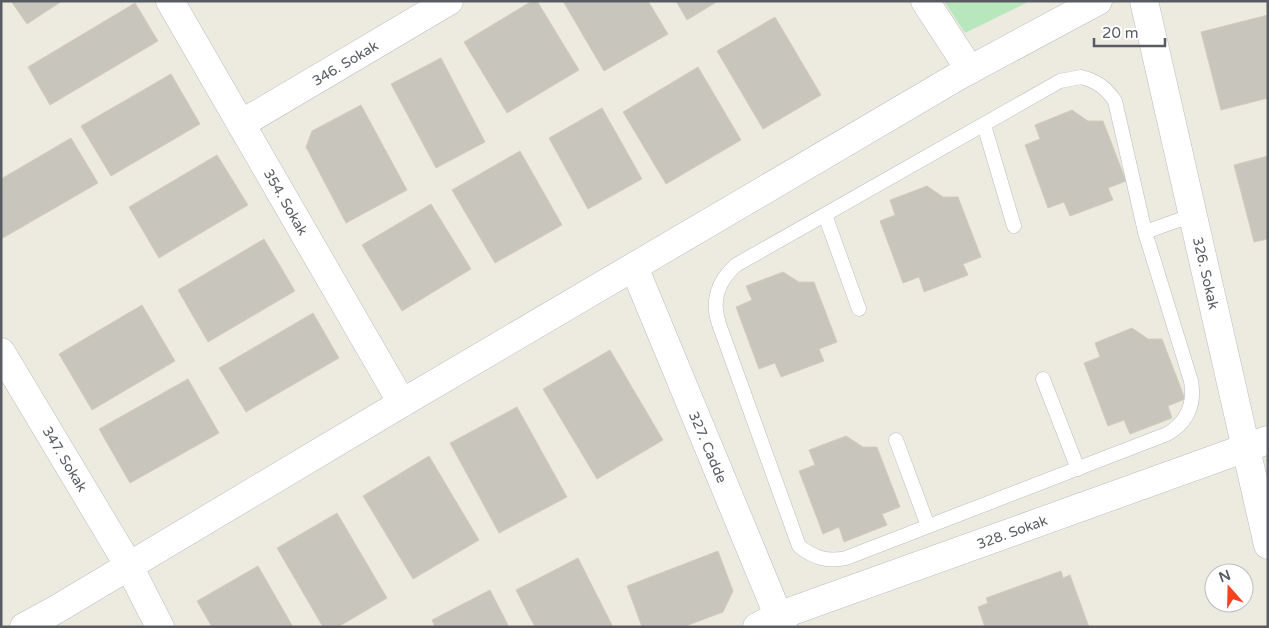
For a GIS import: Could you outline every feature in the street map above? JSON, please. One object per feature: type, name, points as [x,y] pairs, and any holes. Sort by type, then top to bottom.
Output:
[{"type":"street","name":"354. Sokak","points":[[170,1],[402,403]]},
{"type":"street","name":"346. Sokak","points":[[241,124],[450,1]]},
{"type":"street","points":[[924,1],[970,70]]},
{"type":"street","points":[[24,627],[970,70],[1098,1]]},
{"type":"street","name":"326. Sokak","points":[[1144,1],[1193,214],[1257,444],[1268,545]]},
{"type":"street","name":"327. Cadde","points":[[634,267],[773,623]]},
{"type":"street","name":"347. Sokak","points":[[1,352],[129,566],[160,627]]},
{"type":"street","name":"328. Sokak","points":[[773,623],[1257,444]]},
{"type":"lane","points":[[1071,78],[1092,80],[1109,92],[1115,101],[1145,232],[1191,381],[1193,392],[1189,413],[1176,429],[1167,434],[1078,469],[846,558],[825,560],[816,557],[799,546],[719,324],[716,314],[716,294],[721,282],[736,265],[984,125],[1060,81],[1071,78]]},
{"type":"lane","points":[[984,125],[1014,226]]},
{"type":"lane","points":[[1145,232],[1193,214]]},
{"type":"lane","points":[[824,215],[860,309]]},
{"type":"lane","points":[[1043,378],[1078,469]]},
{"type":"lane","points":[[896,440],[928,526]]},
{"type":"green space","points":[[944,1],[1030,1],[965,33]]},
{"type":"building","points":[[11,1],[62,1],[27,24]]},
{"type":"building","points":[[532,1],[537,1],[579,70],[507,113],[464,42]]},
{"type":"building","points":[[563,1],[648,1],[668,34],[604,71]]},
{"type":"building","points":[[676,1],[718,1],[687,20]]},
{"type":"building","points":[[135,3],[158,41],[50,105],[28,67]]},
{"type":"building","points":[[1268,15],[1268,98],[1221,110],[1201,32]]},
{"type":"building","points":[[775,17],[821,95],[763,129],[717,51]]},
{"type":"building","points":[[441,58],[485,142],[436,168],[391,84]]},
{"type":"building","points":[[698,67],[741,140],[666,184],[623,112]]},
{"type":"building","points":[[171,74],[200,124],[111,176],[81,126]]},
{"type":"building","points":[[361,105],[407,190],[346,223],[306,147],[312,131]]},
{"type":"building","points":[[602,108],[642,179],[588,209],[549,138]]},
{"type":"building","points":[[1072,110],[1088,121],[1103,121],[1126,181],[1108,188],[1113,200],[1070,216],[1064,202],[1048,208],[1025,145],[1040,139],[1035,125]]},
{"type":"building","points":[[71,138],[98,183],[1,239],[1,179]]},
{"type":"building","points":[[520,151],[562,225],[495,263],[452,190]]},
{"type":"building","points":[[217,155],[248,205],[159,258],[129,207]]},
{"type":"building","points":[[1268,156],[1268,239],[1254,242],[1234,165]]},
{"type":"building","points":[[927,186],[943,197],[958,197],[981,257],[963,264],[968,275],[924,292],[919,277],[903,283],[880,221],[895,215],[890,200]]},
{"type":"building","points":[[431,204],[471,269],[402,311],[362,245]]},
{"type":"building","points":[[264,239],[295,291],[208,342],[178,290]]},
{"type":"building","points":[[783,272],[799,282],[814,282],[837,342],[819,349],[824,361],[781,377],[775,363],[759,369],[736,307],[752,300],[746,286]]},
{"type":"building","points":[[142,305],[175,361],[92,410],[59,354]]},
{"type":"building","points":[[313,313],[339,358],[246,412],[219,368]]},
{"type":"building","points":[[1132,328],[1148,339],[1162,339],[1185,399],[1168,406],[1172,418],[1130,434],[1124,420],[1108,426],[1084,363],[1100,357],[1095,343]]},
{"type":"building","points":[[610,350],[663,440],[597,479],[543,389]]},
{"type":"building","points":[[188,379],[219,433],[130,483],[99,429]]},
{"type":"building","points":[[517,407],[567,497],[499,533],[450,443]]},
{"type":"building","points":[[846,436],[863,447],[877,447],[900,507],[882,514],[887,525],[844,542],[839,527],[823,534],[799,471],[815,465],[809,450]]},
{"type":"building","points":[[429,456],[479,540],[413,579],[363,496]]},
{"type":"building","points":[[337,513],[387,598],[338,627],[323,627],[277,548]]},
{"type":"building","points":[[718,551],[733,591],[723,612],[683,627],[642,627],[627,586]]},
{"type":"building","points":[[578,558],[613,627],[535,627],[516,590]]},
{"type":"building","points":[[258,566],[293,627],[212,627],[197,601]]},
{"type":"building","points":[[1061,571],[1063,578],[1070,575],[1089,627],[985,627],[978,607],[988,603],[986,598]]},
{"type":"building","points":[[490,590],[509,627],[435,627],[432,620]]}]
